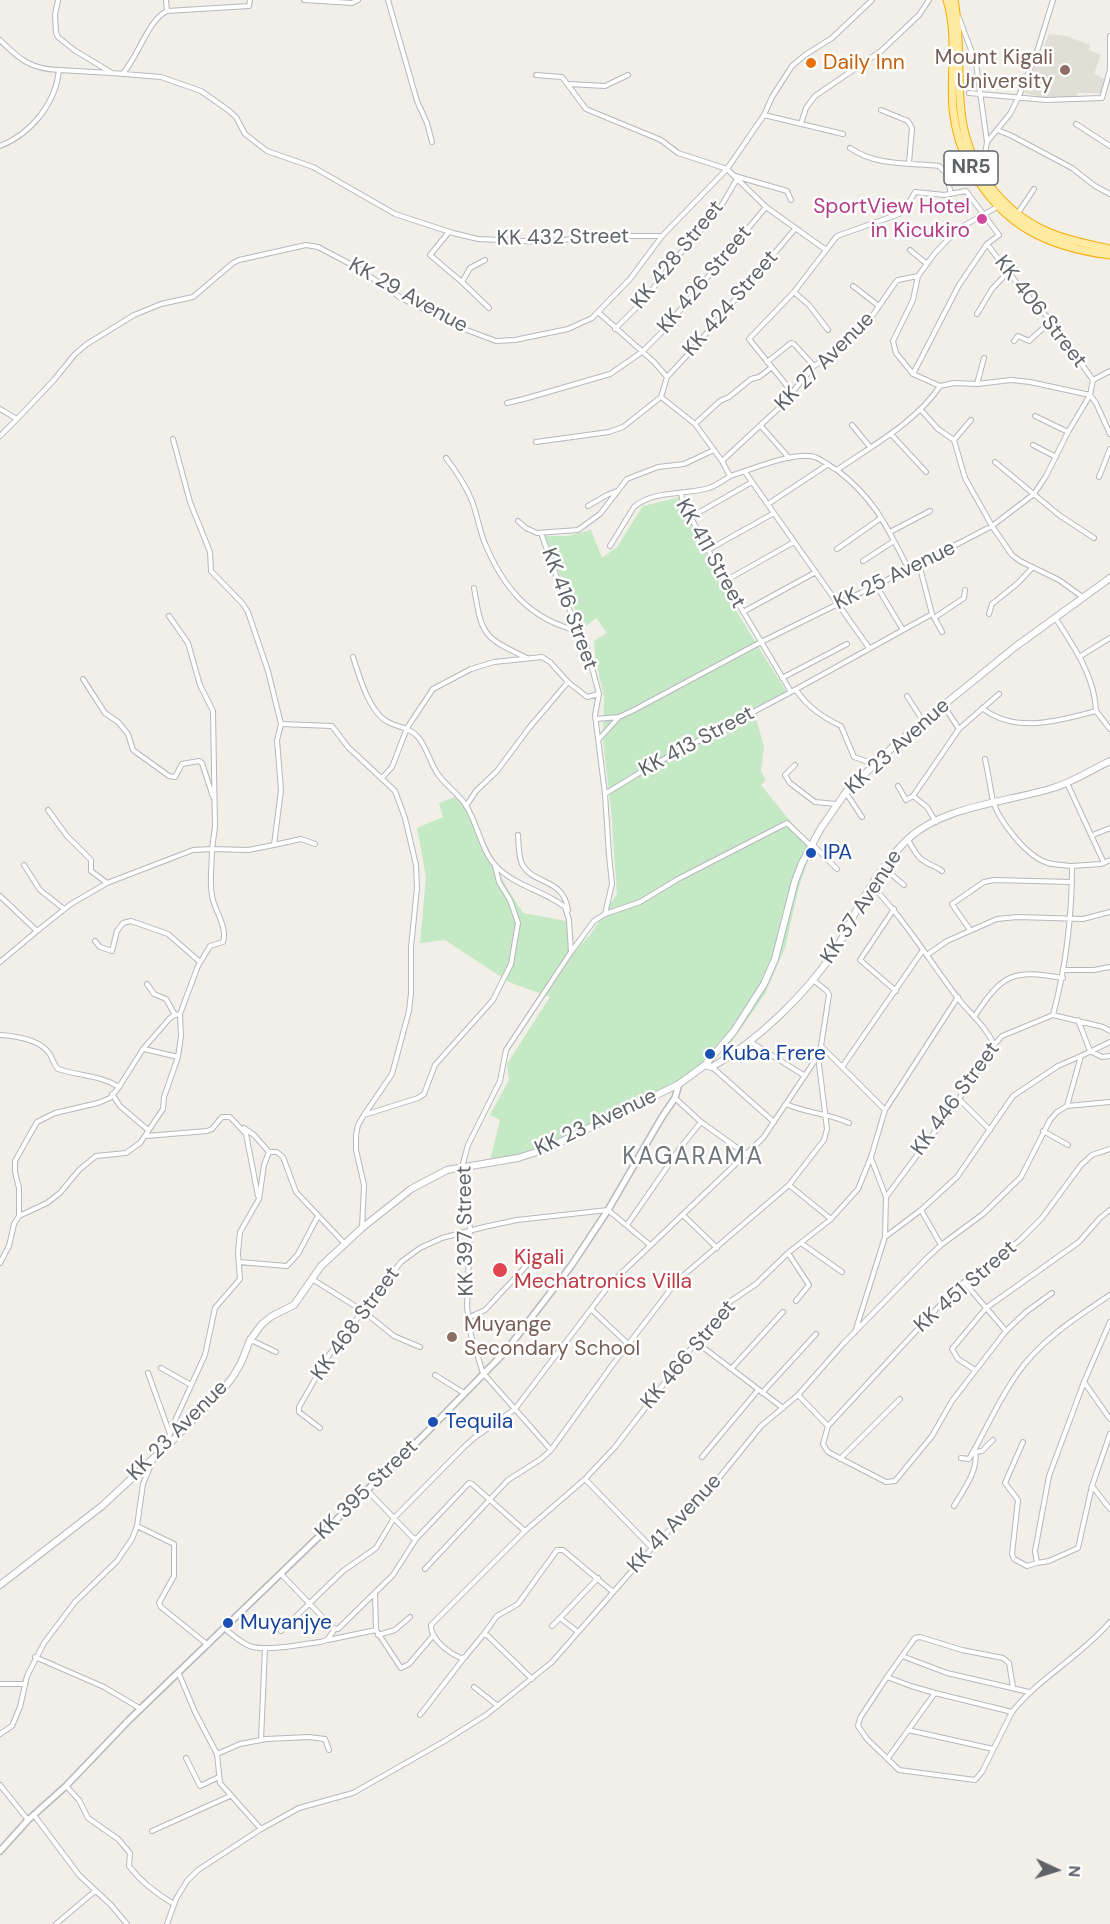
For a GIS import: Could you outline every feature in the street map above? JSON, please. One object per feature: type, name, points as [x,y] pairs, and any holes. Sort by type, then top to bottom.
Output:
[{"type":"highway","name":"NR5","points":[[947,0],[951,23],[954,122],[965,158],[985,192],[1017,215],[1047,232],[1068,240],[1110,249]]},
{"type":"highway","name":"NR5","points":[[954,0],[963,126],[973,159],[987,184],[1016,222],[1042,237],[1078,250],[1110,255]]},
{"type":"main road","name":"KK 23 Avenue","points":[[0,1585],[102,1506],[155,1457],[221,1392],[232,1378],[250,1340],[262,1324],[294,1305],[321,1266],[362,1228],[411,1189],[436,1174],[462,1167],[518,1158],[546,1149],[679,1084],[705,1065],[734,1031],[764,984],[775,959],[795,881],[812,845],[836,804],[874,764],[924,722],[1015,647],[1110,578]]},
{"type":"main road","name":"KK 37 Avenue","points":[[712,1067],[775,1019],[813,980],[837,948],[871,885],[918,831],[946,816],[1067,783],[1110,761]]},
{"type":"main road","points":[[705,1065],[712,1067]]},
{"type":"street","points":[[58,0],[55,27],[58,38],[112,73]]},
{"type":"street","points":[[166,0],[167,10]]},
{"type":"street","points":[[0,40],[35,68],[123,74],[154,23],[167,10],[245,6],[250,4],[250,0]]},
{"type":"street","points":[[304,0],[352,3],[358,0]]},
{"type":"street","points":[[388,0],[417,101],[427,123],[432,142]]},
{"type":"street","name":"KK 29 Avenue","points":[[0,436],[54,380],[75,354],[87,344],[134,315],[161,304],[193,297],[239,260],[306,245],[318,248],[356,267],[401,298],[453,324],[496,341],[556,333],[592,318],[630,279],[662,236],[727,169],[764,115],[772,97],[792,66],[832,38],[872,0]]},
{"type":"street","points":[[801,124],[806,108],[815,96],[881,51],[919,15],[929,0]]},
{"type":"street","points":[[987,142],[1010,114],[1018,98],[1036,55],[1053,0]]},
{"type":"street","points":[[956,12],[974,56],[981,95],[987,142],[982,175]]},
{"type":"street","points":[[1102,98],[1110,70],[1110,36]]},
{"type":"street","points":[[0,146],[21,135],[45,109],[54,92],[59,70]]},
{"type":"street","name":"KK 432 Street","points":[[123,74],[161,77],[201,91],[236,117],[245,134],[267,151],[313,167],[395,214],[449,232],[478,239],[545,242],[601,236],[662,236]]},
{"type":"street","points":[[536,75],[562,77],[586,109],[661,140],[678,153],[727,169],[766,207],[826,250]]},
{"type":"street","points":[[568,84],[605,86],[628,75]]},
{"type":"street","points":[[969,93],[1060,100],[1083,97],[1110,99]]},
{"type":"street","points":[[881,110],[908,121],[912,128],[909,163]]},
{"type":"street","points":[[764,115],[843,134]]},
{"type":"street","points":[[1076,124],[1110,146]]},
{"type":"street","points":[[997,130],[1072,168],[1095,186],[1110,194]]},
{"type":"street","points":[[850,148],[881,162],[942,167],[946,173],[951,194]]},
{"type":"street","points":[[735,177],[784,190],[789,193],[791,200]]},
{"type":"street","name":"KK 428 Street","points":[[615,329],[645,299],[663,273],[720,208],[735,177]]},
{"type":"street","points":[[1017,215],[1034,189]]},
{"type":"street","points":[[792,392],[749,338],[794,292],[837,236],[899,214],[915,192],[951,194],[966,191],[999,235],[987,244],[959,285],[913,374]]},
{"type":"street","name":"KK 27 Avenue","points":[[722,461],[761,426],[814,366],[844,347],[868,322],[898,280],[918,276],[958,229],[1001,204]]},
{"type":"street","name":"KK 426 Street","points":[[507,403],[604,376],[642,352],[661,333],[766,207]]},
{"type":"street","name":"KK 424 Street","points":[[666,377],[693,349],[795,229]]},
{"type":"street","points":[[449,232],[430,255],[489,308]]},
{"type":"street","name":"KK 406 Street","points":[[987,244],[1051,321],[1093,380]]},
{"type":"street","points":[[910,250],[927,264]]},
{"type":"street","points":[[462,282],[470,268],[485,260]]},
{"type":"street","points":[[977,314],[992,289],[1008,272]]},
{"type":"street","points":[[918,276],[913,300],[893,341],[896,353],[913,374],[940,386],[963,382],[977,384],[1011,380],[1090,395],[1110,434]]},
{"type":"street","points":[[853,286],[879,306]]},
{"type":"street","points":[[794,292],[809,304],[828,330]]},
{"type":"street","points":[[536,442],[609,432],[623,427],[661,398],[666,377],[598,312]]},
{"type":"street","points":[[1028,341],[1051,321]]},
{"type":"street","points":[[1014,341],[1018,336],[1033,346]]},
{"type":"street","points":[[767,362],[789,344],[794,344],[814,366]]},
{"type":"street","points":[[977,384],[984,358]]},
{"type":"street","points":[[695,424],[720,401],[771,368]]},
{"type":"street","points":[[1093,380],[1110,371]]},
{"type":"street","name":"KK 25 Avenue","points":[[598,740],[619,717],[761,642],[992,526],[1034,494],[1090,395],[1093,380]]},
{"type":"street","points":[[837,470],[891,434],[921,410],[940,386]]},
{"type":"street","points":[[661,398],[695,424],[730,476]]},
{"type":"street","points":[[0,409],[17,419]]},
{"type":"street","points":[[921,410],[938,429],[954,440],[965,478],[992,526],[1012,555],[1059,580],[1084,599]]},
{"type":"street","points":[[1035,416],[1068,432]]},
{"type":"street","points":[[954,440],[971,420]]},
{"type":"street","points":[[852,425],[870,447]]},
{"type":"street","points":[[761,426],[789,458]]},
{"type":"street","points":[[891,434],[926,472]]},
{"type":"street","points":[[173,439],[190,502],[210,552],[211,571],[248,612],[268,671],[281,724],[277,740],[281,790],[274,845]]},
{"type":"street","points":[[1034,445],[1056,457]]},
{"type":"street","points":[[1099,477],[1110,449]]},
{"type":"street","points":[[518,520],[533,532],[578,530],[600,514],[627,479],[658,467],[684,464],[714,450]]},
{"type":"street","points":[[681,493],[709,488],[730,476],[789,458],[808,456],[817,458],[856,485],[870,500],[890,532],[908,568]]},
{"type":"street","points":[[446,458],[472,500],[484,540],[512,591],[538,616],[563,627],[580,631]]},
{"type":"street","points":[[995,462],[1059,515],[1094,537]]},
{"type":"street","points":[[768,504],[828,465]]},
{"type":"street","points":[[745,472],[869,648]]},
{"type":"street","points":[[691,517],[752,482]]},
{"type":"street","points":[[588,506],[618,491]]},
{"type":"street","name":"KK 411 Street","points":[[610,546],[634,507],[639,503],[681,493],[725,581],[791,692]]},
{"type":"street","points":[[890,532],[930,511]]},
{"type":"street","points":[[708,550],[774,513]]},
{"type":"street","points":[[837,549],[881,518]]},
{"type":"street","name":"KK 416 Street","points":[[541,533],[564,600],[586,645],[598,694],[596,719]]},
{"type":"street","points":[[725,581],[794,542]]},
{"type":"street","points":[[863,561],[894,542]]},
{"type":"street","points":[[919,564],[933,616],[942,632]]},
{"type":"street","points":[[989,614],[992,604],[1018,583],[1033,567]]},
{"type":"street","points":[[743,612],[816,572]]},
{"type":"street","points":[[876,585],[903,630]]},
{"type":"street","points":[[474,588],[483,630],[498,644],[527,658]]},
{"type":"street","name":"KK 413 Street","points":[[605,794],[649,767],[933,616],[964,598],[965,590]]},
{"type":"street","points":[[19,1216],[15,1161],[37,1122],[55,1113],[110,1098],[143,1049],[177,1014],[207,950],[210,946],[224,942],[225,938],[212,896],[212,849],[215,827],[213,711],[200,685],[188,643],[169,616]]},
{"type":"street","points":[[1056,619],[1093,686],[1096,711],[1110,729]]},
{"type":"street","points":[[1079,657],[1110,638]]},
{"type":"street","points":[[782,678],[847,644]]},
{"type":"street","points":[[382,778],[392,767],[407,728],[428,696],[441,684],[487,663],[536,656],[546,659],[568,682],[587,696],[598,694]]},
{"type":"street","points":[[353,657],[374,709],[389,723],[407,728],[422,742],[428,759],[438,775],[466,806],[495,865],[528,889],[555,900],[565,907],[568,913]]},
{"type":"street","points":[[83,680],[105,713],[118,722],[128,734],[133,750],[169,776],[175,777],[182,764],[199,761],[202,763],[213,797]]},
{"type":"street","points":[[466,806],[476,791],[497,771],[529,728],[568,682]]},
{"type":"street","points":[[796,690],[812,709],[826,720],[842,726],[854,757],[874,764]]},
{"type":"street","points":[[898,786],[906,800],[913,796],[959,729],[999,694]]},
{"type":"street","points":[[907,696],[924,722]]},
{"type":"street","points":[[944,706],[959,729]]},
{"type":"street","points":[[982,708],[996,718],[1021,724],[1096,711]]},
{"type":"street","name":"KK 25 Avenue","points":[[596,719],[619,717]]},
{"type":"street","points":[[596,719],[612,884],[605,914]]},
{"type":"street","points":[[281,724],[332,726],[348,747],[382,778],[399,798],[416,865],[417,888],[411,946],[409,1011],[392,1074],[358,1125],[356,1142],[358,1161],[363,1176],[362,1228]]},
{"type":"street","points":[[985,759],[994,803],[1025,850],[1049,864],[1072,866],[1104,863],[1110,860]]},
{"type":"street","points":[[795,765],[785,775],[790,783],[817,803],[836,804]]},
{"type":"street","points":[[1067,783],[1104,863]]},
{"type":"street","points":[[846,792],[862,817]]},
{"type":"street","points":[[913,796],[927,807],[936,822]]},
{"type":"street","points":[[48,810],[67,836],[90,860],[91,871],[107,883]]},
{"type":"street","points":[[605,914],[640,902],[678,879],[787,823],[837,869]]},
{"type":"street","points":[[1093,835],[1110,828]]},
{"type":"street","points":[[518,836],[519,856],[525,868],[564,895],[568,913],[570,952]]},
{"type":"street","points":[[0,962],[64,909],[107,883],[193,850],[248,850],[301,838],[315,844]]},
{"type":"street","points":[[908,840],[921,859],[932,863],[942,871]]},
{"type":"street","points":[[24,865],[40,890],[64,909]]},
{"type":"street","points":[[364,1115],[424,1094],[435,1065],[493,1000],[511,964],[518,923],[510,900],[499,882],[495,865]]},
{"type":"street","points":[[1072,866],[1065,970],[1053,1015],[1110,1030]]},
{"type":"street","points":[[884,868],[904,885]]},
{"type":"street","points":[[970,930],[952,904],[984,882],[994,880],[1072,882]]},
{"type":"street","points":[[871,885],[894,909],[958,997],[990,1035],[994,1045]]},
{"type":"street","points":[[0,896],[37,931]]},
{"type":"street","points":[[894,909],[860,960],[896,991]]},
{"type":"street","points":[[927,955],[947,941],[997,919],[1017,917],[1070,920],[1110,912]]},
{"type":"street","name":"KK 397 Street","points":[[551,1450],[483,1372],[471,1335],[468,1318],[470,1229],[462,1167],[468,1145],[500,1081],[506,1050],[570,952],[587,929],[605,914]]},
{"type":"street","points":[[95,941],[100,947],[112,951],[117,931],[123,923],[131,921],[168,934],[200,962]]},
{"type":"street","points":[[842,1067],[923,950]]},
{"type":"street","points":[[1065,970],[1094,970],[1110,967]]},
{"type":"street","points":[[974,1017],[996,987],[1004,980],[1024,973],[1063,978]]},
{"type":"street","points":[[280,1632],[343,1571],[376,1548],[394,1518],[474,1438],[515,1409],[610,1284],[763,1138],[818,1056],[829,995],[828,991],[813,980]]},
{"type":"street","points":[[0,1263],[9,1246],[14,1224],[19,1216],[53,1198],[79,1170],[96,1156],[126,1153],[140,1143],[163,1109],[164,1097],[178,1057],[177,1014],[166,999],[154,994],[147,984]]},
{"type":"street","name":"KK 466 Street","points":[[377,1632],[401,1668],[409,1664],[432,1637],[431,1625],[525,1531],[585,1479],[627,1432],[696,1342],[731,1301],[756,1284],[788,1253],[831,1219],[858,1189],[871,1157],[885,1110],[958,997]]},
{"type":"street","name":"KK 446 Street","points":[[886,1197],[959,1099],[1002,1036],[1053,1015]]},
{"type":"street","points":[[1078,1020],[1090,1052],[1102,1057],[1110,1056]]},
{"type":"street","points":[[0,1035],[15,1036],[42,1046],[47,1050],[58,1069],[100,1077],[119,1087]]},
{"type":"street","points":[[990,1035],[1002,1036]]},
{"type":"street","points":[[749,1041],[805,1076]]},
{"type":"street","points":[[885,1237],[921,1210],[957,1177],[1014,1096],[1058,1066],[1110,1042]]},
{"type":"street","points":[[821,1046],[885,1110]]},
{"type":"street","points":[[143,1049],[178,1057]]},
{"type":"street","points":[[424,1569],[508,1480],[551,1450],[677,1281],[789,1185],[824,1140],[827,1129],[818,1056]]},
{"type":"street","name":"KK 41 Avenue","points":[[167,1924],[174,1904],[187,1881],[198,1870],[261,1829],[299,1808],[353,1793],[452,1736],[498,1706],[552,1662],[652,1548],[714,1484],[761,1426],[798,1395],[941,1245],[983,1214],[1021,1177],[1043,1131],[1057,1112],[1067,1106],[1082,1056]]},
{"type":"street","points":[[712,1067],[774,1122]]},
{"type":"street","name":"KK 395 Street","points":[[0,1851],[141,1709],[423,1436],[505,1352],[571,1266],[608,1210],[675,1098],[679,1084]]},
{"type":"street","points":[[112,1094],[120,1106],[148,1130]]},
{"type":"street","points":[[675,1098],[701,1122],[747,1155]]},
{"type":"street","points":[[959,1099],[990,1131]]},
{"type":"street","points":[[1067,1106],[1110,1102]]},
{"type":"street","points":[[786,1104],[801,1110],[834,1116],[849,1123]]},
{"type":"street","points":[[145,1136],[207,1131],[212,1129],[222,1117],[230,1117],[254,1135],[269,1152],[277,1152],[283,1157],[296,1192],[345,1244]]},
{"type":"street","points":[[627,1225],[701,1122]]},
{"type":"street","points":[[240,1126],[246,1134],[259,1199]]},
{"type":"street","points":[[1043,1131],[1068,1145]]},
{"type":"street","name":"KK 451 Street","points":[[828,1426],[908,1337],[964,1282],[1019,1241],[1042,1218],[1081,1165],[1092,1155],[1110,1149]]},
{"type":"street","points":[[166,1446],[205,1355],[215,1308],[240,1279],[238,1243],[240,1232],[259,1199],[264,1165],[269,1152]]},
{"type":"street","points":[[855,1333],[885,1237],[886,1197],[871,1157]]},
{"type":"street","points":[[789,1185],[831,1219]]},
{"type":"street","points":[[608,1210],[650,1245]]},
{"type":"street","name":"KK 468 Street","points":[[320,1428],[298,1409],[329,1355],[401,1262],[420,1248],[470,1229],[517,1220],[608,1210]]},
{"type":"street","points":[[921,1210],[941,1245]]},
{"type":"street","points":[[975,1370],[958,1359],[953,1348],[986,1308],[1079,1242],[1110,1210]]},
{"type":"street","points":[[684,1215],[717,1248]]},
{"type":"street","points":[[239,1262],[287,1266],[298,1254],[318,1216]]},
{"type":"street","points":[[801,1243],[842,1272]]},
{"type":"street","points":[[788,1253],[809,1285],[796,1301]]},
{"type":"street","points":[[468,1318],[485,1310],[528,1264]]},
{"type":"street","points":[[311,1279],[363,1311],[394,1336],[420,1347]]},
{"type":"street","points":[[964,1282],[1006,1331]]},
{"type":"street","points":[[798,1395],[828,1426],[824,1447],[828,1452],[886,1482],[895,1481],[932,1436],[952,1401],[1006,1331],[1026,1312],[1052,1293]]},
{"type":"street","points":[[962,1458],[968,1459],[975,1451],[1000,1401],[1026,1362],[1069,1323],[1110,1295]]},
{"type":"street","points":[[591,1310],[628,1344]]},
{"type":"street","points":[[731,1370],[783,1312]]},
{"type":"street","points":[[1037,1563],[1035,1551],[1050,1476],[1084,1382],[1110,1322]]},
{"type":"street","points":[[702,1456],[760,1391],[816,1334]]},
{"type":"street","points":[[250,1340],[276,1352]]},
{"type":"street","points":[[696,1342],[783,1408]]},
{"type":"street","points":[[161,1368],[191,1385]]},
{"type":"street","points":[[148,1373],[170,1434]]},
{"type":"street","points":[[435,1375],[464,1393]]},
{"type":"street","points":[[1084,1382],[1110,1419]]},
{"type":"street","points":[[840,1459],[900,1399]]},
{"type":"street","points":[[1023,1442],[1005,1483],[1018,1500],[1012,1554],[1019,1563],[1027,1566],[1049,1561],[1078,1548],[1092,1486],[1110,1434]]},
{"type":"street","points":[[975,1451],[982,1451],[993,1440]]},
{"type":"street","points":[[954,1506],[974,1469],[977,1459],[975,1451]]},
{"type":"street","points":[[0,1734],[12,1726],[20,1707],[24,1684],[36,1657],[75,1602],[125,1552],[137,1526],[143,1484],[155,1457]]},
{"type":"street","points":[[585,1479],[652,1548]]},
{"type":"street","points":[[327,1640],[335,1629],[338,1629],[401,1565],[417,1539],[466,1485],[472,1484],[525,1531]]},
{"type":"street","points":[[1092,1486],[1110,1509]]},
{"type":"street","points":[[366,1489],[413,1538],[417,1539]]},
{"type":"street","points":[[137,1526],[174,1544],[174,1576],[159,1603],[208,1646]]},
{"type":"street","points":[[420,1715],[497,1616],[518,1604],[557,1550],[563,1550],[613,1592]]},
{"type":"street","points":[[281,1574],[335,1629]]},
{"type":"street","points":[[552,1626],[598,1578]]},
{"type":"street","points":[[375,1593],[377,1632]]},
{"type":"street","points":[[225,1629],[245,1644],[265,1648],[396,1630],[410,1617]]},
{"type":"street","points":[[560,1618],[578,1632]]},
{"type":"street","points":[[1012,1687],[1009,1663],[1003,1658],[962,1650],[920,1636],[915,1638],[887,1677],[860,1718],[858,1726],[899,1770],[975,1780],[982,1772],[1012,1712],[1030,1692],[1084,1650],[1110,1622]]},
{"type":"street","points":[[483,1635],[487,1635],[532,1679]]},
{"type":"street","points":[[432,1637],[457,1657],[465,1657]]},
{"type":"street","points":[[261,1740],[265,1648]]},
{"type":"street","points":[[902,1656],[947,1673],[1030,1692]]},
{"type":"street","points":[[36,1657],[104,1687],[141,1709]]},
{"type":"street","points":[[178,1674],[217,1754],[220,1783],[261,1829]]},
{"type":"street","points":[[887,1677],[935,1693],[1012,1712]]},
{"type":"street","points":[[0,1684],[24,1684]]},
{"type":"street","points":[[474,1687],[498,1706]]},
{"type":"street","points":[[888,1758],[935,1693]]},
{"type":"street","points":[[908,1730],[993,1749]]},
{"type":"street","points":[[217,1754],[240,1744],[261,1740],[321,1737],[327,1742],[329,1750]]},
{"type":"street","points":[[186,1758],[200,1786],[219,1777]]},
{"type":"street","points":[[0,1785],[28,1821]]},
{"type":"street","points":[[66,1786],[79,1800],[88,1818],[118,1839],[130,1853],[129,1866],[138,1878],[174,1904]]},
{"type":"street","points":[[152,1831],[230,1796]]},
{"type":"street","points":[[34,1815],[79,1875],[111,1905],[127,1924]]},
{"type":"street","points":[[56,1924],[95,1891]]},
{"type":"shaded area","name":"Mount Kigali University","points":[[1049,34],[1066,36],[1090,45],[1089,50],[1101,55],[1094,74],[1105,79],[1101,93],[1078,93],[1076,96],[1064,98],[1024,93]]},
{"type":"green space","points":[[680,497],[721,586],[787,693],[753,709],[764,746],[761,771],[766,780],[761,785],[812,848],[799,887],[785,948],[765,994],[728,1047],[679,1083],[535,1152],[490,1161],[500,1120],[490,1115],[509,1080],[507,1064],[550,997],[509,982],[445,940],[420,943],[426,877],[417,828],[443,817],[439,803],[455,797],[465,808],[507,888],[523,913],[566,921],[575,951],[590,935],[617,894],[603,741],[604,697],[594,641],[607,633],[596,618],[585,627],[569,599],[545,536],[568,536],[591,530],[602,558],[617,547],[643,506]]},
{"type":"place","name":"Daily Inn","points":[[811,63]]},
{"type":"place","name":"Mount Kigali University","points":[[1065,70]]},
{"type":"place","name":"SportView Hotel in Kicukiro","points":[[982,219]]},
{"type":"place","name":"IPA","points":[[811,853]]},
{"type":"place","name":"Kuba Frere","points":[[710,1054]]},
{"type":"place","name":"Kigali Mechatronics Villa","points":[[500,1270]]},
{"type":"place","name":"Muyange Secondary School","points":[[452,1337]]},
{"type":"place","name":"Tequila","points":[[433,1422]]},
{"type":"place","name":"Muyanjye","points":[[228,1623]]},
{"type":"district","name":"KAGARAMA","points":[[693,1158]]}]
